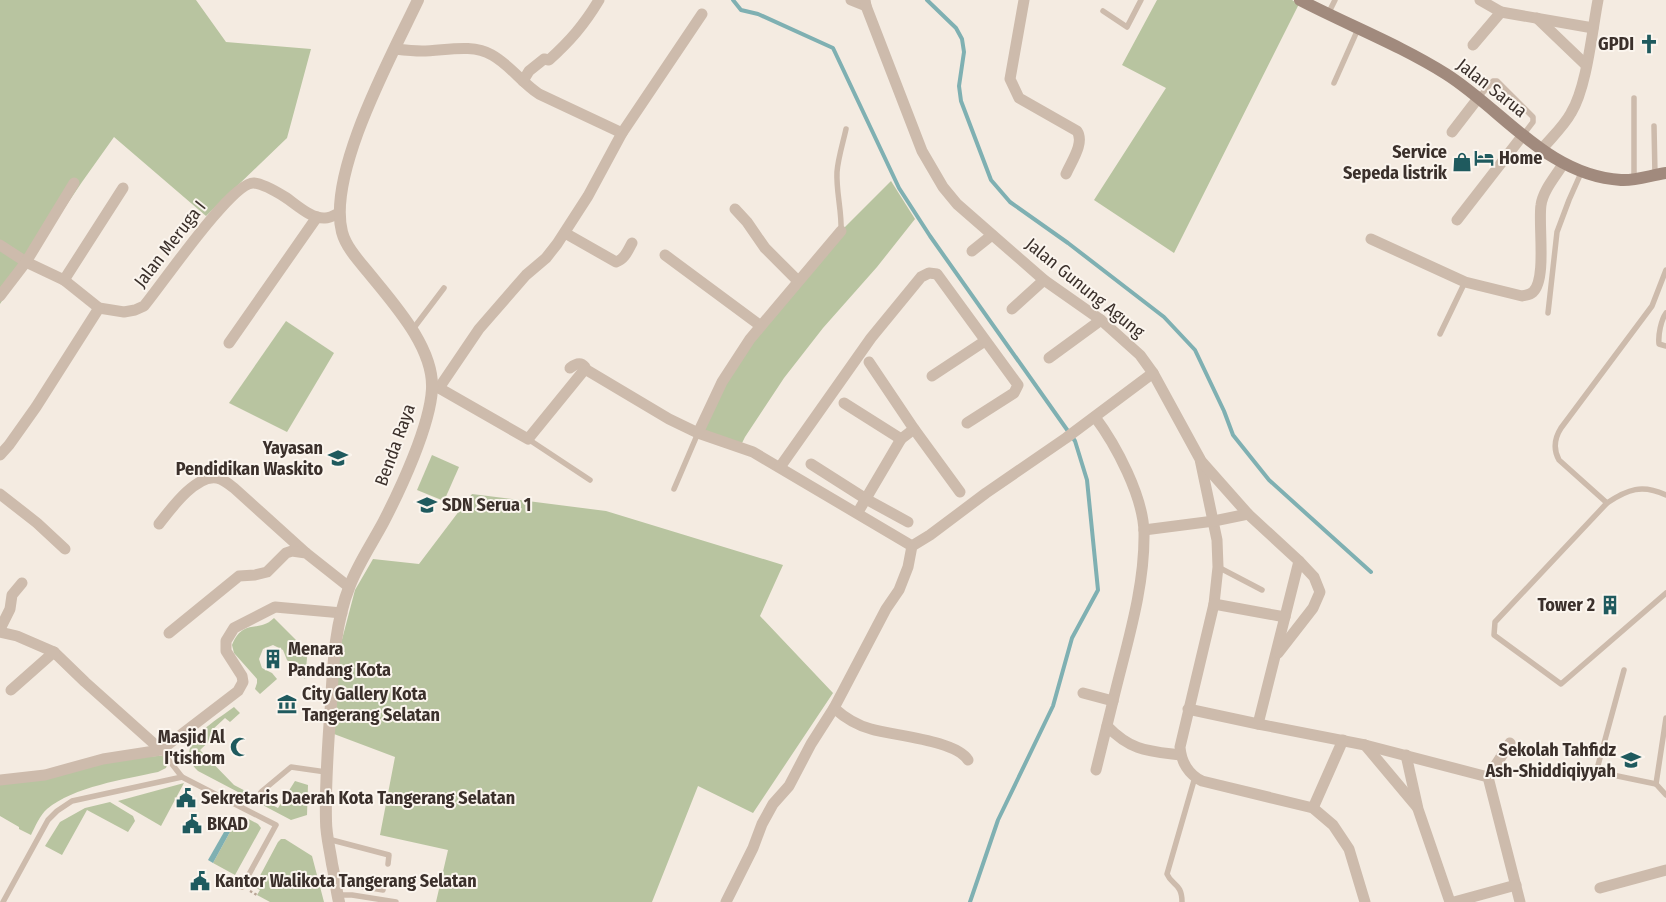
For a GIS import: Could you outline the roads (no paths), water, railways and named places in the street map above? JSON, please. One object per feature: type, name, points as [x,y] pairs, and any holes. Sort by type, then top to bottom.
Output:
[{"type":"main road","name":"Jalan Sarua","points":[[1300,0],[1422,59],[1479,97],[1542,149],[1563,164],[1581,173],[1609,179],[1634,180],[1660,174]]},
{"type":"street","name":"Benda Raya","points":[[338,893],[326,823],[326,772],[333,662],[342,614],[349,587],[384,521],[412,458],[435,388],[413,329],[351,251],[342,234],[339,214],[345,173],[373,96],[418,0]]},
{"type":"street","points":[[523,81],[529,72],[544,59],[549,60],[566,44],[586,22],[599,0]]},
{"type":"street","points":[[851,0],[866,3]]},
{"type":"street","points":[[1024,0],[1010,79],[1019,98],[1047,112],[1079,134],[1080,140],[1066,174]]},
{"type":"street","points":[[1480,0],[1501,12],[1593,28]]},
{"type":"street","points":[[1542,149],[1572,112],[1578,98],[1598,0]]},
{"type":"street","name":"Jalan Gunung Agung","points":[[866,3],[922,151],[943,187],[957,204],[1044,280],[1101,320],[1140,355],[1154,373],[1200,459],[1214,521],[1218,567],[1214,604],[1188,709],[1180,755]]},
{"type":"street","points":[[1473,46],[1501,12]]},
{"type":"street","points":[[585,369],[528,439],[435,388],[479,329],[526,275],[546,258],[565,233],[588,196],[622,133],[702,14]]},
{"type":"street","points":[[1537,18],[1586,65]]},
{"type":"street","points":[[395,49],[420,51],[473,49],[489,53],[501,60],[532,90],[550,101],[622,133]]},
{"type":"street","points":[[1452,132],[1479,97]]},
{"type":"street","points":[[1457,220],[1523,135]]},
{"type":"street","points":[[1371,239],[1465,282],[1522,296],[1528,295],[1533,292],[1540,272],[1541,204],[1545,193],[1563,164]]},
{"type":"street","points":[[0,296],[26,262],[74,184]]},
{"type":"street","name":"Jalan Meruga I","points":[[0,245],[26,262],[64,280],[99,308],[124,312],[144,306],[216,212],[230,196],[247,184],[261,185],[317,217]]},
{"type":"street","points":[[64,280],[122,188]]},
{"type":"street","points":[[735,209],[748,222],[765,248],[798,281]]},
{"type":"street","points":[[229,343],[317,217],[325,218],[339,214]]},
{"type":"street","points":[[698,433],[722,382],[750,339],[841,231]]},
{"type":"street","points":[[565,233],[616,262],[620,261],[632,243]]},
{"type":"street","points":[[972,251],[992,235]]},
{"type":"street","points":[[665,256],[761,326]]},
{"type":"street","points":[[780,467],[871,338],[920,278],[929,273],[937,274],[1018,385],[1014,392],[967,423]]},
{"type":"street","points":[[1012,308],[1044,280]]},
{"type":"street","points":[[0,455],[36,407],[99,308]]},
{"type":"street","points":[[1049,358],[1101,320]]},
{"type":"street","points":[[932,376],[985,341]]},
{"type":"street","points":[[869,362],[914,429],[960,492]]},
{"type":"street","points":[[570,368],[577,363],[584,365],[585,369],[669,419],[698,433],[753,452],[858,512],[912,546]]},
{"type":"street","points":[[726,902],[773,804],[789,786],[811,744],[834,708],[882,616],[899,590],[908,567],[912,546],[1070,435],[1154,373]]},
{"type":"street","points":[[844,402],[901,439]]},
{"type":"street","points":[[1095,417],[1112,441],[1127,474],[1138,502],[1144,530],[1138,599],[1096,770]]},
{"type":"street","points":[[858,512],[901,439],[914,429]]},
{"type":"street","points":[[1200,459],[1248,514],[1314,577],[1320,592],[1313,608],[1276,657]]},
{"type":"street","points":[[811,464],[908,522]]},
{"type":"street","points":[[159,524],[180,498],[198,482],[215,477],[239,492],[306,553],[349,587]]},
{"type":"street","points":[[0,494],[37,523],[65,549]]},
{"type":"street","points":[[1144,530],[1214,521],[1248,514]]},
{"type":"street","points":[[169,633],[239,576],[268,572],[286,553],[292,551],[306,553]]},
{"type":"street","points":[[1258,724],[1299,561]]},
{"type":"street","points":[[22,583],[12,595],[8,615],[0,631],[17,636],[54,652],[161,750]]},
{"type":"street","points":[[1214,604],[1285,617]]},
{"type":"street","points":[[0,780],[45,775],[103,760],[161,750],[238,691],[243,682],[242,676],[226,652],[226,641],[234,628],[275,607],[342,614]]},
{"type":"street","points":[[11,690],[54,652]]},
{"type":"street","points":[[1084,693],[1113,701]]},
{"type":"street","points":[[834,708],[846,719],[871,730],[944,745],[963,753],[968,760]]},
{"type":"street","points":[[1188,709],[1343,740],[1488,777]]},
{"type":"street","points":[[1107,726],[1125,742],[1136,747],[1149,751],[1180,755],[1195,777],[1214,785],[1313,808],[1333,825],[1349,848],[1365,902]]},
{"type":"street","points":[[1313,808],[1343,740]]},
{"type":"street","points":[[1510,743],[1488,777],[1520,902]]},
{"type":"street","points":[[1365,745],[1418,809]]},
{"type":"street","points":[[1406,755],[1418,809],[1450,902]]},
{"type":"street","points":[[1600,888],[1666,870]]},
{"type":"street","points":[[1454,902],[1516,884]]},
{"type":"lane","points":[[1103,11],[1128,27],[1141,0]]},
{"type":"lane","points":[[1328,14],[1335,0]]},
{"type":"lane","points":[[1334,83],[1358,29]]},
{"type":"lane","points":[[1479,97],[1493,81],[1497,81],[1533,117],[1533,122],[1523,135]]},
{"type":"lane","points":[[1634,98],[1634,180]]},
{"type":"lane","points":[[1654,126],[1660,174]]},
{"type":"lane","points":[[841,231],[842,217],[838,196],[837,170],[846,129]]},
{"type":"lane","points":[[1548,312],[1557,232],[1581,173]]},
{"type":"lane","points":[[1607,503],[1559,460],[1555,454],[1557,434],[1652,306],[1666,270]]},
{"type":"lane","points":[[1440,334],[1465,282]]},
{"type":"lane","points":[[413,329],[444,288]]},
{"type":"lane","points":[[1666,313],[1658,339],[1659,344],[1666,346]]},
{"type":"lane","points":[[674,489],[698,433]]},
{"type":"lane","points":[[528,439],[590,480]]},
{"type":"lane","points":[[1666,495],[1643,488],[1632,489],[1621,493],[1607,503],[1495,622],[1494,635],[1560,684],[1666,593]]},
{"type":"lane","points":[[1218,567],[1262,590]]},
{"type":"lane","points":[[1624,670],[1597,769],[1603,773],[1656,784],[1666,795]]},
{"type":"lane","points":[[1656,784],[1666,718]]},
{"type":"lane","points":[[161,750],[182,776],[276,825],[242,887]]},
{"type":"lane","points":[[261,792],[291,768],[326,772]]},
{"type":"lane","points":[[3,902],[48,820],[57,811],[72,801],[182,776]]},
{"type":"lane","points":[[1182,902],[1179,887],[1168,878],[1167,874],[1195,777]]},
{"type":"lane","points":[[328,839],[388,855],[388,864]]},
{"type":"lane","points":[[338,893],[383,890],[383,888]]},
{"type":"lane","points":[[338,893],[396,902]]},
{"type":"water","points":[[232,818],[236,821],[213,863],[208,860]]},
{"type":"waterway","points":[[733,0],[741,10],[758,14],[833,48],[899,188],[930,236],[1075,441],[1087,480],[1098,590],[1072,638],[1053,706],[998,820],[970,902]]},
{"type":"waterway","points":[[927,0],[956,28],[962,39],[964,52],[959,86],[961,101],[991,180],[1010,202],[1068,243],[1164,317],[1195,350],[1224,411],[1233,435],[1269,480],[1371,572]]},
{"type":"place","name":"GPDI","points":[[1649,44]]},
{"type":"place","name":"Home","points":[[1484,158]]},
{"type":"place","name":"Service Sepeda listrik","points":[[1462,162]]},
{"type":"place","name":"Yayasan Pendidikan Waskito","points":[[338,458]]},
{"type":"place","name":"SDN Serua 1","points":[[427,505]]},
{"type":"place","name":"Tower 2","points":[[1610,605]]},
{"type":"place","name":"Menara Pandang Kota","points":[[273,659]]},
{"type":"place","name":"City Gallery Kota Tangerang Selatan","points":[[287,704]]},
{"type":"place","name":"Masjid Al I'tishom","points":[[240,747]]},
{"type":"place","name":"Sekolah Tahfidz Ash-Shiddiqiyyah","points":[[1631,760]]},
{"type":"place","name":"Sekretaris Daerah Kota Tangerang Selatan","points":[[186,798]]},
{"type":"place","name":"BKAD","points":[[192,824]]},
{"type":"place","name":"Kantor Walikota Tangerang Selatan","points":[[200,881]]}]
